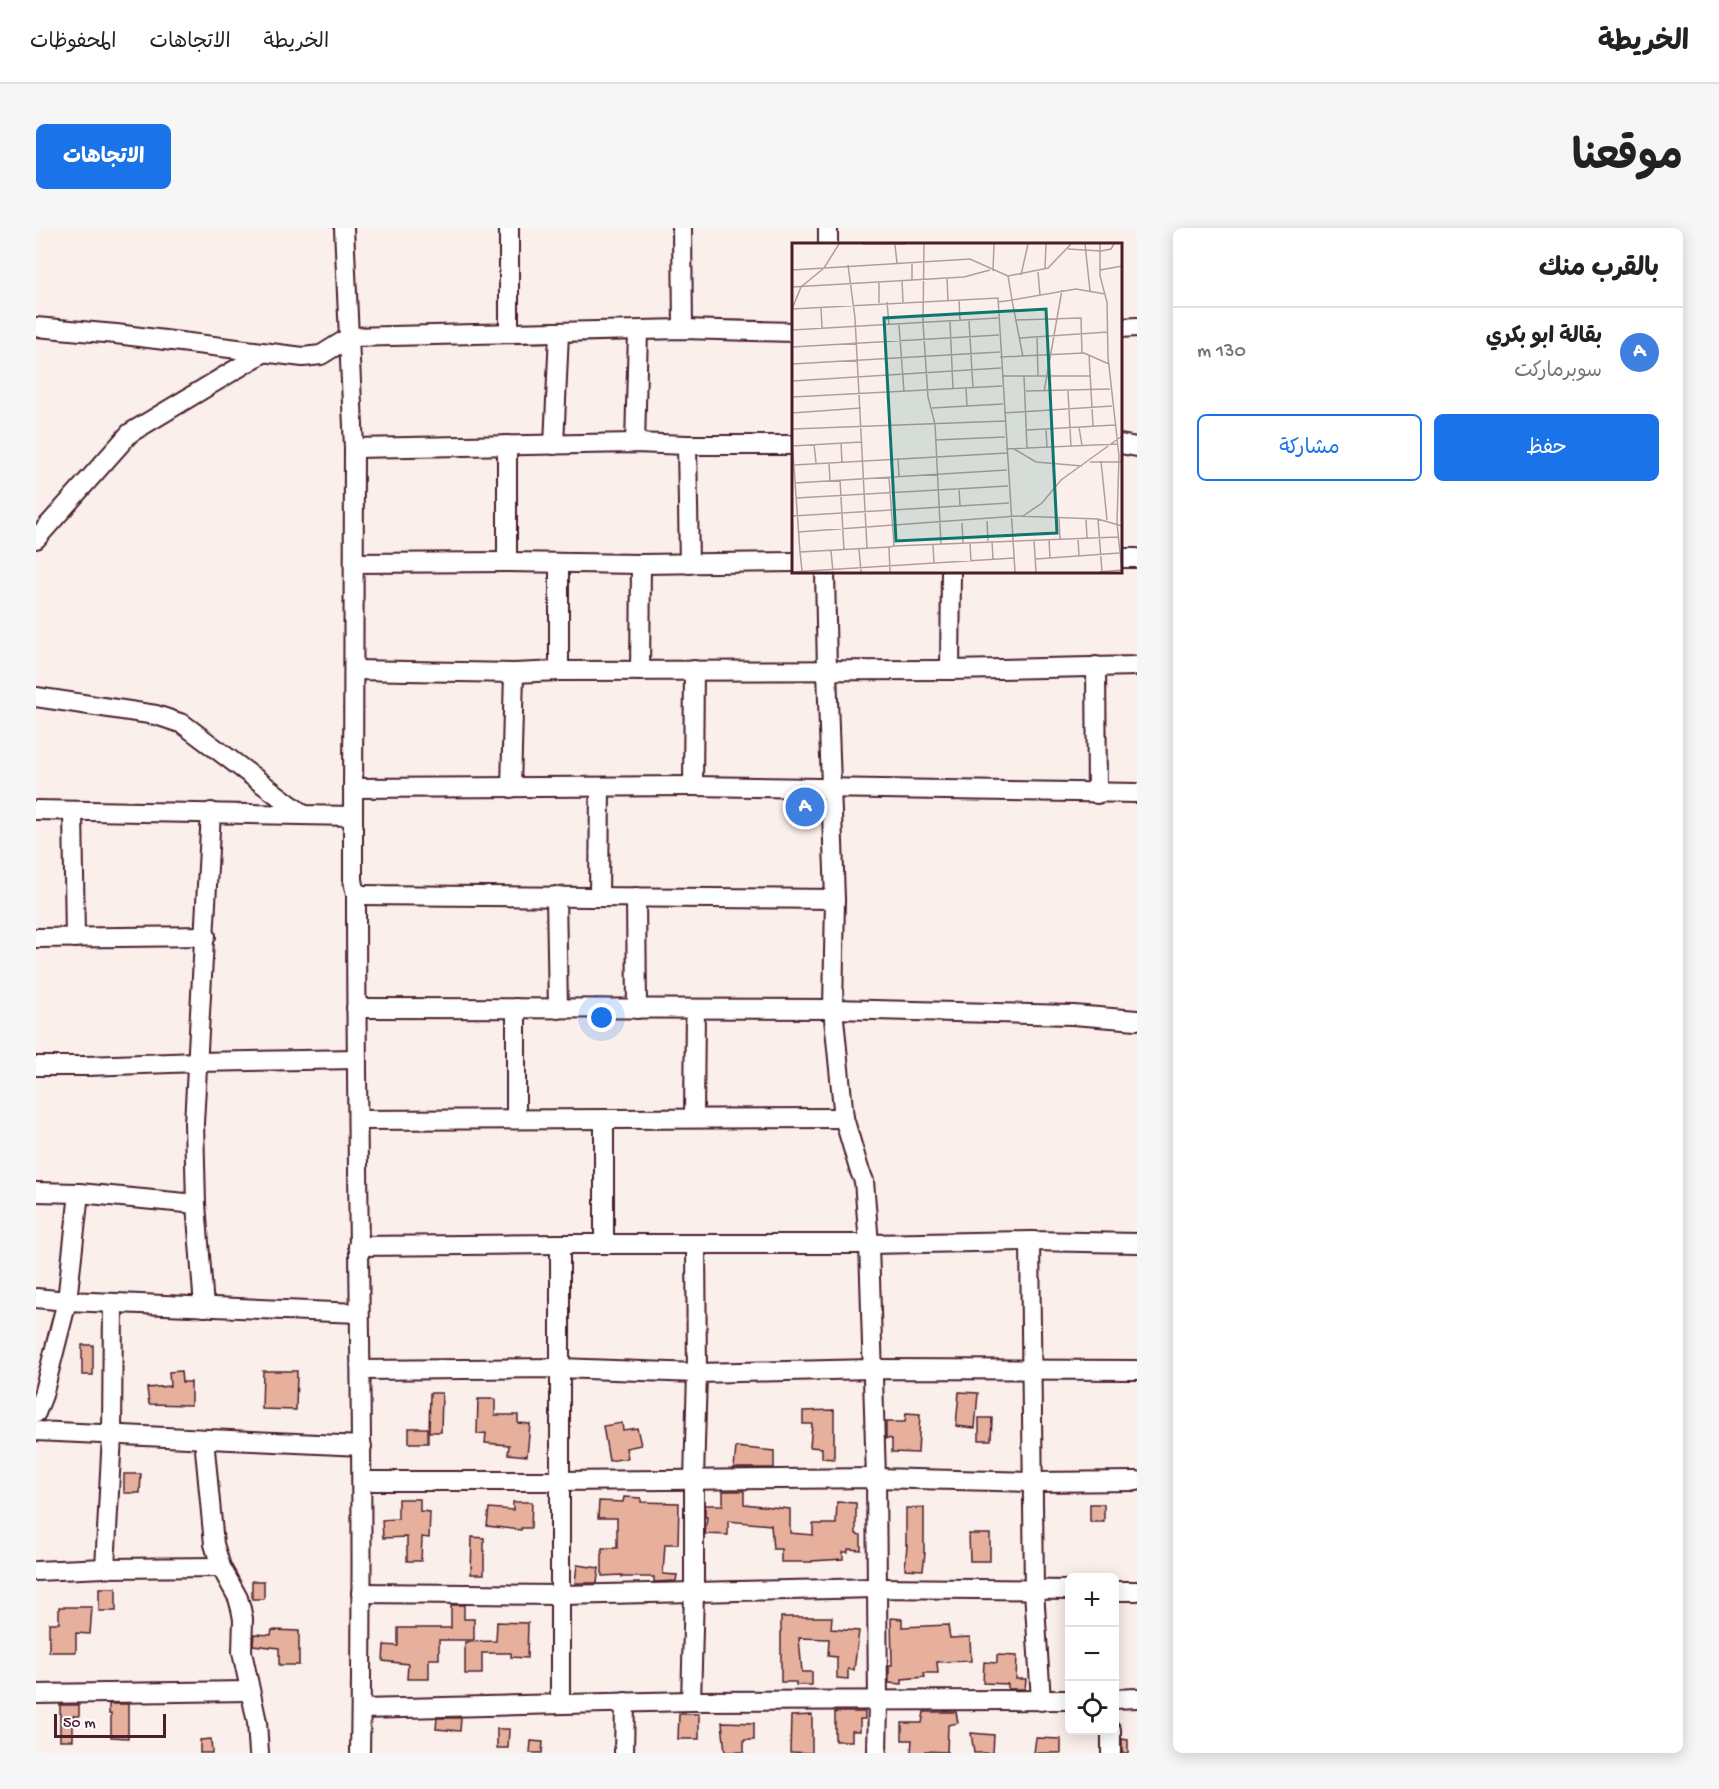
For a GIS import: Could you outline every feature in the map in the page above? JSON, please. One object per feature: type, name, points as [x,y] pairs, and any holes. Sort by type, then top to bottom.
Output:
[{"type":"street","points":[[344,228],[354,448],[353,880],[356,895],[358,1246],[362,1446],[360,1753]]},
{"type":"street","points":[[509,228],[509,333]]},
{"type":"street","points":[[682,228],[682,329]]},
{"type":"street","points":[[36,327],[312,357],[321,355],[350,337],[638,332],[682,329],[792,332]]},
{"type":"street","points":[[1122,328],[1137,327]]},
{"type":"street","points":[[635,443],[638,332]]},
{"type":"street","points":[[555,445],[559,333]]},
{"type":"street","points":[[36,539],[130,433],[263,353]]},
{"type":"street","points":[[354,448],[635,443],[792,445]]},
{"type":"street","points":[[1122,444],[1137,447]]},
{"type":"street","points":[[507,445],[507,562]]},
{"type":"street","points":[[687,445],[689,564]]},
{"type":"street","points":[[354,563],[792,562]]},
{"type":"street","points":[[559,563],[559,671]]},
{"type":"street","points":[[640,671],[641,564]]},
{"type":"street","points":[[825,573],[835,899],[833,1009],[844,1118],[864,1181],[869,1244],[876,1478],[877,1753]]},
{"type":"street","points":[[951,573],[951,670]]},
{"type":"street","points":[[1096,666],[1097,794]]},
{"type":"street","points":[[354,670],[514,673],[951,670],[1137,666]]},
{"type":"street","points":[[693,786],[694,670]]},
{"type":"street","points":[[511,788],[514,673]]},
{"type":"street","points":[[36,697],[156,715],[183,724],[304,815]]},
{"type":"street","points":[[353,788],[693,786],[1137,793]]},
{"type":"street","points":[[599,896],[600,787]]},
{"type":"street","points":[[36,810],[353,816]]},
{"type":"street","points":[[73,811],[75,938]]},
{"type":"street","points":[[204,1307],[196,1203],[194,1123],[212,812]]},
{"type":"street","points":[[356,895],[835,899]]},
{"type":"street","points":[[556,896],[558,1009]]},
{"type":"street","points":[[636,897],[637,1009]]},
{"type":"street","points":[[36,938],[206,936]]},
{"type":"street","points":[[356,1008],[833,1009],[1063,1015],[1137,1020]]},
{"type":"street","points":[[516,1008],[516,1119]]},
{"type":"street","points":[[694,1008],[694,1118]]},
{"type":"street","points":[[36,1065],[86,1066],[357,1059]]},
{"type":"street","points":[[358,1120],[844,1118]]},
{"type":"street","points":[[604,1119],[604,1244]]},
{"type":"street","points":[[36,1192],[79,1193],[196,1203]]},
{"type":"street","points":[[36,1413],[43,1395],[67,1302],[79,1193]]},
{"type":"street","points":[[358,1246],[869,1244],[1030,1241],[1137,1243]]},
{"type":"street","points":[[1030,1241],[1034,1590],[1041,1701]]},
{"type":"street","points":[[560,1244],[560,1704]]},
{"type":"street","points":[[691,1701],[697,1373],[696,1244]]},
{"type":"street","points":[[36,1298],[67,1302],[359,1313]]},
{"type":"street","points":[[105,1568],[112,1435],[113,1303]]},
{"type":"street","points":[[361,1370],[559,1368],[697,1373],[872,1369],[1137,1370]]},
{"type":"street","points":[[36,1431],[362,1446]]},
{"type":"street","points":[[204,1439],[214,1544],[221,1567],[238,1598],[241,1609],[242,1652],[257,1722],[259,1753]]},
{"type":"street","points":[[362,1480],[876,1478],[1032,1482],[1137,1481]]},
{"type":"street","points":[[36,1571],[221,1567]]},
{"type":"street","points":[[361,1593],[561,1595],[876,1588],[1065,1590]]},
{"type":"street","points":[[1119,1591],[1137,1591]]},
{"type":"street","points":[[36,1694],[249,1691]]},
{"type":"street","points":[[1119,1699],[1137,1698]]},
{"type":"street","points":[[361,1709],[691,1701],[1065,1700]]},
{"type":"street","points":[[624,1753],[625,1702]]},
{"type":"street","points":[[1111,1735],[1111,1753]]},
{"type":"building","points":[[82,1345],[93,1345],[93,1375],[82,1375]]},
{"type":"building","points":[[181,1371],[182,1382],[191,1382],[191,1405],[149,1404],[147,1388],[170,1386],[169,1372]]},
{"type":"building","points":[[263,1371],[297,1371],[296,1410],[262,1409]]},
{"type":"building","points":[[959,1392],[978,1393],[975,1428],[956,1426]]},
{"type":"building","points":[[430,1393],[442,1393],[441,1432],[429,1432]]},
{"type":"building","points":[[478,1399],[495,1399],[495,1415],[518,1415],[518,1423],[530,1424],[527,1456],[508,1454],[509,1445],[485,1443],[486,1433],[477,1434]]},
{"type":"building","points":[[834,1410],[834,1459],[822,1458],[822,1448],[810,1447],[812,1424],[803,1424],[803,1411]]},
{"type":"building","points":[[906,1413],[920,1414],[918,1453],[892,1452],[892,1439],[886,1438],[886,1422],[905,1422]]},
{"type":"building","points":[[979,1418],[992,1418],[991,1440],[979,1440]]},
{"type":"building","points":[[622,1423],[623,1430],[637,1428],[641,1445],[626,1448],[628,1458],[609,1461],[603,1426]]},
{"type":"building","points":[[409,1428],[428,1428],[428,1443],[409,1443]]},
{"type":"building","points":[[736,1447],[774,1451],[774,1468],[734,1468]]},
{"type":"building","points":[[124,1474],[141,1474],[140,1493],[124,1493]]},
{"type":"building","points":[[723,1491],[744,1491],[744,1504],[790,1509],[790,1533],[813,1535],[813,1524],[836,1524],[837,1502],[856,1503],[856,1534],[861,1535],[861,1550],[848,1549],[848,1552],[843,1552],[843,1559],[781,1562],[781,1549],[773,1549],[771,1525],[728,1521],[728,1535],[705,1534],[707,1517],[705,1517],[705,1505],[723,1505]]},
{"type":"building","points":[[624,1497],[641,1498],[641,1502],[679,1503],[678,1544],[665,1544],[663,1574],[677,1575],[676,1581],[654,1582],[654,1577],[602,1576],[602,1548],[617,1548],[617,1518],[598,1518],[599,1501],[623,1502]]},
{"type":"building","points":[[398,1499],[420,1499],[420,1511],[430,1512],[429,1538],[422,1537],[421,1561],[407,1561],[407,1537],[383,1538],[382,1520],[398,1519]]},
{"type":"building","points":[[513,1502],[532,1502],[531,1528],[521,1528],[521,1530],[487,1526],[489,1508],[513,1510]]},
{"type":"building","points":[[1090,1504],[1104,1504],[1104,1522],[1090,1522]]},
{"type":"building","points":[[906,1508],[924,1508],[923,1570],[905,1569]]},
{"type":"building","points":[[969,1534],[990,1534],[990,1561],[970,1561]]},
{"type":"building","points":[[472,1537],[484,1538],[484,1574],[471,1574]]},
{"type":"building","points":[[577,1565],[599,1568],[597,1583],[575,1583]]},
{"type":"building","points":[[252,1581],[264,1581],[264,1599],[252,1599]]},
{"type":"building","points":[[99,1588],[116,1588],[116,1611],[99,1611]]},
{"type":"building","points":[[451,1605],[464,1605],[464,1619],[474,1619],[474,1640],[439,1640],[439,1659],[429,1659],[429,1679],[407,1679],[408,1664],[383,1661],[384,1645],[398,1646],[398,1628],[451,1628]]},
{"type":"building","points":[[59,1607],[92,1607],[90,1634],[76,1633],[76,1652],[49,1652],[49,1623],[59,1623]]},
{"type":"building","points":[[781,1617],[832,1617],[831,1629],[859,1631],[854,1670],[848,1669],[848,1679],[837,1678],[837,1657],[828,1656],[829,1639],[799,1638],[802,1672],[812,1672],[812,1685],[781,1682]]},
{"type":"building","points":[[891,1618],[902,1619],[902,1627],[948,1625],[950,1638],[970,1637],[971,1661],[937,1662],[938,1673],[924,1673],[925,1677],[902,1679],[902,1684],[889,1683],[889,1665],[892,1665]]},
{"type":"building","points":[[497,1622],[528,1623],[527,1658],[511,1657],[511,1653],[482,1653],[482,1674],[465,1674],[465,1642],[496,1641]]},
{"type":"building","points":[[272,1630],[299,1631],[299,1665],[279,1665],[279,1648],[253,1645],[254,1634],[271,1635]]},
{"type":"building","points":[[997,1655],[1017,1656],[1016,1679],[1026,1679],[1025,1689],[1008,1689],[1008,1684],[983,1683],[984,1662],[997,1663]]},
{"type":"building","points":[[109,1704],[128,1704],[128,1738],[111,1737]]},
{"type":"building","points":[[60,1705],[79,1705],[79,1716],[73,1716],[73,1740],[60,1740]]},
{"type":"building","points":[[835,1712],[865,1712],[865,1719],[860,1719],[860,1731],[852,1731],[852,1741],[835,1741]]},
{"type":"building","points":[[924,1712],[956,1712],[958,1723],[948,1725],[947,1752],[911,1753],[912,1740],[902,1740],[902,1723],[922,1723]]},
{"type":"building","points":[[679,1714],[699,1714],[699,1739],[678,1739]]},
{"type":"building","points":[[812,1715],[812,1753],[790,1752],[791,1716]]},
{"type":"building","points":[[437,1718],[461,1718],[460,1731],[436,1729]]},
{"type":"building","points":[[722,1722],[754,1723],[754,1740],[744,1740],[744,1752],[725,1752]]},
{"type":"building","points":[[497,1729],[509,1729],[508,1748],[497,1748]]},
{"type":"building","points":[[971,1733],[994,1735],[993,1753],[974,1753]]},
{"type":"building","points":[[1036,1738],[1061,1739],[1061,1753],[1034,1753]]},
{"type":"building","points":[[211,1739],[212,1753],[200,1753],[200,1740]]},
{"type":"building","points":[[1122,1739],[1128,1740],[1128,1753],[1122,1753]]},
{"type":"building","points":[[531,1741],[543,1742],[542,1753],[530,1753]]},
{"type":"place","name":"بقالة ابو بكري","points":[[805,807]]}]
